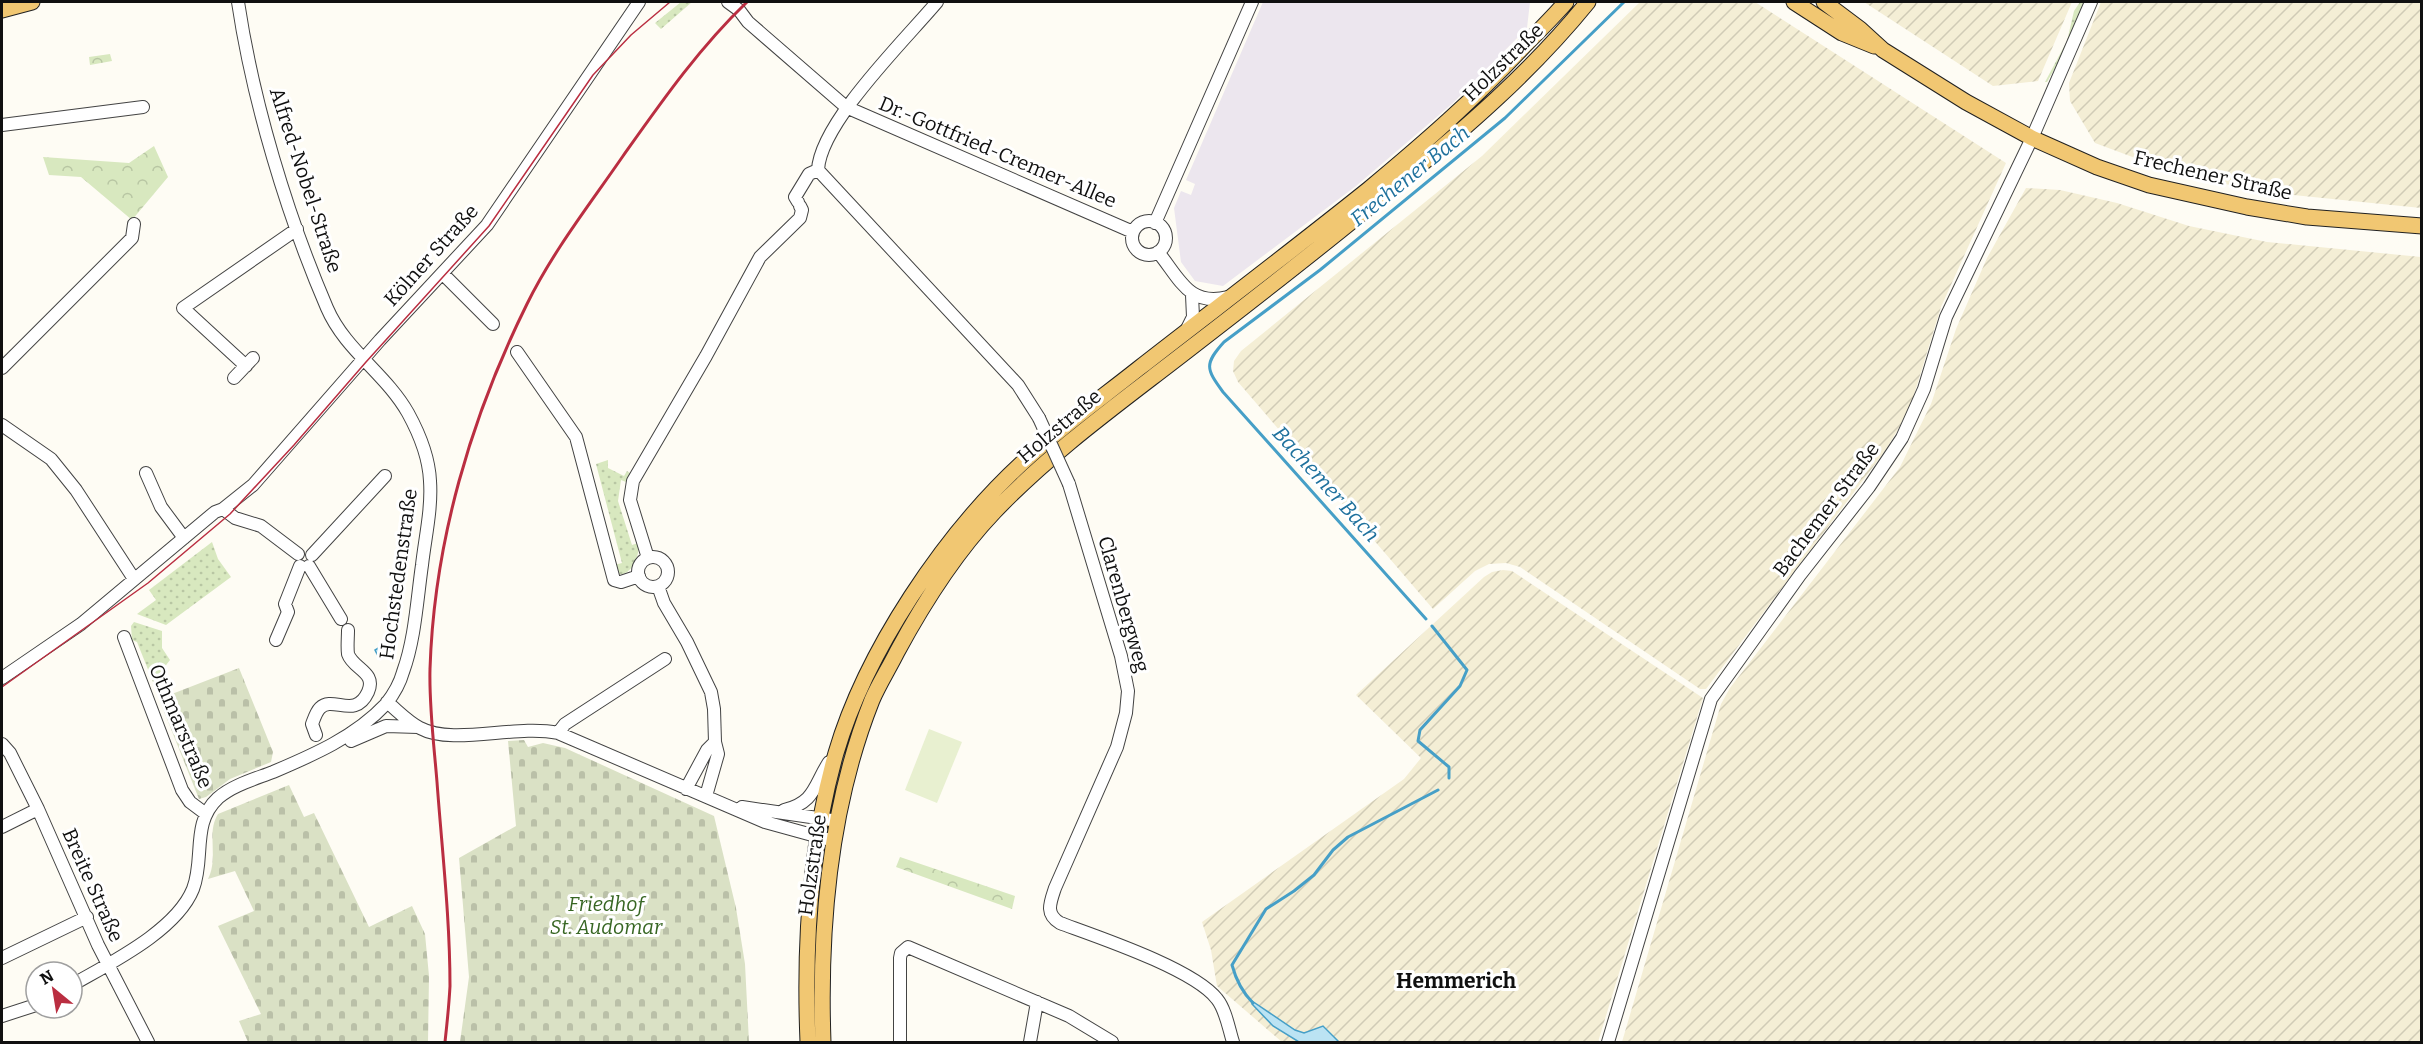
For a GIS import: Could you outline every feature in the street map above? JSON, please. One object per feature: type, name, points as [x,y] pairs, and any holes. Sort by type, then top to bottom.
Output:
[{"type":"main road","points":[[2,9],[32,2]]},
{"type":"main road","name":"Holzstraße","points":[[808,1042],[807,924],[817,837],[837,751],[861,688],[902,611],[944,549],[1021,464],[1417,149],[1502,70],[1566,2]]},
{"type":"main road","name":"Holzstraße","points":[[823,1042],[825,925],[834,841],[852,762],[873,699],[914,620],[956,557],[993,513],[1035,472],[1099,418],[1341,231],[1470,123],[1560,36],[1588,2]]},
{"type":"main road","name":"Frechener Straße","points":[[1794,2],[1842,33],[1883,50],[1966,102],[2032,138],[2097,167],[2171,190],[2307,217],[2421,226]]},
{"type":"main road","name":"Frechener Straße","points":[[1824,2],[1883,50]]},
{"type":"street","name":"Alfred-Nobel-Straße","points":[[238,2],[263,119],[297,230],[336,327],[363,359]]},
{"type":"street","name":"Kölner Straße","points":[[2,678],[81,624],[215,512],[223,509],[253,485],[363,359],[487,225],[639,2]]},
{"type":"street","name":"Dr.-Gottfried-Cremer-Allee","points":[[728,2],[846,107],[1133,232]]},
{"type":"street","name":"Dr.-Gottfried-Cremer-Allee","points":[[818,170],[821,154],[846,107],[937,2]]},
{"type":"street","points":[[1232,296],[1212,301],[1192,295],[1158,252],[1164,246],[1165,235],[1155,223],[1252,2]]},
{"type":"street","name":"Bachemer Straße","points":[[1608,1042],[1711,699],[1800,575],[1869,487],[1902,438],[1924,389],[1946,317],[2032,138],[2091,2]]},
{"type":"street","points":[[2,125],[143,107]]},
{"type":"street","points":[[648,558],[630,500],[633,481],[706,356],[760,257],[800,218],[802,210],[795,197],[809,174],[818,170]]},
{"type":"street","name":"Clarenbergweg","points":[[818,170],[1018,385],[1039,418],[1069,484],[1121,657],[1128,691],[1126,713],[1117,747],[1056,888],[1049,910],[1051,916],[1060,923],[1143,955],[1203,987],[1218,1000],[1233,1042]]},
{"type":"street","name":"Dr.-Gottfried-Cremer-Allee","points":[[1155,223],[1140,224],[1133,232],[1132,243],[1139,252],[1150,255],[1158,252]]},
{"type":"street","points":[[2,368],[132,238],[134,224]]},
{"type":"street","points":[[234,378],[249,362],[183,308],[297,230]]},
{"type":"street","points":[[443,274],[493,324]]},
{"type":"street","points":[[1185,333],[1193,317],[1192,295]]},
{"type":"street","points":[[518,352],[576,437],[614,580],[621,582],[639,576]]},
{"type":"street","name":"Hochstedenstraße","points":[[206,814],[225,793],[319,752],[356,730],[387,702],[403,672],[411,637],[430,500],[430,480],[427,460],[407,412],[397,396],[363,359]]},
{"type":"street","points":[[2,425],[51,459],[76,490],[134,579]]},
{"type":"street","points":[[146,473],[160,507],[184,538]]},
{"type":"street","points":[[276,640],[288,612],[285,604],[305,560],[385,476]]},
{"type":"street","points":[[223,509],[235,518],[261,526],[305,560],[345,625],[351,660],[368,674],[370,687],[364,699],[354,705],[327,704],[323,706],[312,724],[316,735]]},
{"type":"street","points":[[648,558],[659,558],[667,566],[668,576],[658,586],[649,586],[639,576],[639,567],[648,558]]},
{"type":"street","points":[[658,586],[664,603],[687,642],[711,692],[718,754],[706,796]]},
{"type":"street","name":"Othmarstraße","points":[[84,978],[164,926],[187,900],[197,875],[200,834],[206,814],[190,802],[182,790],[124,637]]},
{"type":"street","points":[[558,733],[565,724],[665,659]]},
{"type":"street","points":[[387,702],[418,727]]},
{"type":"street","points":[[319,752],[386,726],[418,727],[433,732],[457,735],[538,729],[578,740],[765,822],[834,841]]},
{"type":"street","points":[[686,789],[707,750],[715,742]]},
{"type":"street","name":"Breite Straße","points":[[2,744],[10,753],[38,809],[108,964],[148,1042]]},
{"type":"street","name":"Holzstraße","points":[[779,811],[801,805],[810,798],[837,751]]},
{"type":"street","points":[[728,805],[838,821]]},
{"type":"street","points":[[2,826],[38,809]]},
{"type":"street","points":[[2,958],[87,917]]},
{"type":"street","points":[[900,1042],[900,958],[903,949],[912,948],[1069,1016],[1112,1042]]},
{"type":"street","points":[[1030,1042],[1037,1002]]},
{"type":"street","points":[[2,1016],[24,1009]]},
{"type":"shaded area","points":[[1263,2],[1530,2],[1527,28],[1453,103],[1356,186],[1223,286],[1195,281],[1181,262],[1174,208],[1181,191],[1191,195],[1195,184],[1186,180]]},
{"type":"shaded area","points":[[1640,2],[1755,2],[2006,163],[1941,307],[1913,398],[1900,426],[1885,451],[1706,689],[1700,689],[1520,567],[1506,563],[1489,564],[1475,571],[1433,609],[1238,382],[1233,371],[1234,361],[1241,351],[1482,156]]},
{"type":"shaded area","points":[[1864,2],[2072,2],[2038,81],[1993,86]]},
{"type":"shaded area","points":[[2101,2],[2421,2],[2421,208],[2255,191],[2170,171],[2095,143],[2070,101],[2069,83]]},
{"type":"shaded area","points":[[2026,188],[2060,190],[2117,203],[2189,226],[2267,242],[2421,257],[2421,1042],[1622,1042],[1721,704],[1730,688],[1900,467],[1931,404],[1956,329],[1987,258]]},
{"type":"shaded area","points":[[1512,571],[1703,698],[1598,1042],[1282,1042],[1217,986],[1211,950],[1202,922],[1404,779],[1421,758],[1356,695],[1484,577],[1492,572]]},
{"type":"green space","points":[[681,2],[692,2],[661,29],[655,23]]},
{"type":"green space","points":[[2080,2],[2087,2],[2066,49],[2045,82],[2067,41],[2074,11]]},
{"type":"green space","points":[[110,54],[112,61],[90,65],[89,57]]},
{"type":"green space","points":[[154,146],[168,177],[132,220],[81,177],[49,175],[43,157],[129,163]]},
{"type":"green space","points":[[608,460],[608,468],[624,476],[627,471],[630,473],[626,482],[621,480],[618,501],[632,545],[638,543],[639,548],[634,564],[623,574],[618,574],[614,565],[622,563],[596,464]]},
{"type":"green space","points":[[212,542],[218,559],[231,577],[166,625],[137,614],[156,600],[149,590]]},
{"type":"green space","points":[[134,622],[162,631],[162,648],[170,660],[153,682],[137,642],[132,640],[131,626]]},
{"type":"green space","points":[[239,668],[273,752],[271,762],[230,779],[206,797],[199,799],[159,699]]},
{"type":"green space","points":[[929,729],[962,742],[937,803],[905,790]]},
{"type":"green space","name":"Friedhof St. Audomar","points":[[524,740],[528,747],[543,743],[565,748],[714,816],[736,908],[745,964],[749,1042],[460,1042],[469,977],[459,858],[516,826],[508,741]]},
{"type":"green space","points":[[289,785],[304,817],[314,813],[369,927],[412,906],[425,934],[429,976],[428,1042],[248,1042],[239,1021],[261,1014],[218,926],[254,911],[235,871],[208,879],[213,862],[213,829],[218,814]]},
{"type":"green space","points":[[900,857],[1015,896],[1012,909],[896,867]]},
{"type":"water","points":[[390,641],[393,644],[391,651],[379,658],[375,650]]},
{"type":"water","points":[[1252,1001],[1295,1030],[1304,1033],[1323,1026],[1339,1042],[1299,1042],[1273,1026],[1252,1004]]},
{"type":"waterway","name":"Frechener Bach","points":[[1426,619],[1223,392],[1213,378],[1210,361],[1224,342],[1320,270],[1505,118],[1624,2]]},
{"type":"waterway","name":"Bachemer Bach","points":[[1432,626],[1467,670],[1460,686],[1420,730],[1418,741],[1449,767],[1449,778]]},
{"type":"waterway","name":"Bachemer Bach","points":[[1253,1003],[1235,976],[1232,965],[1266,909],[1314,875],[1333,850],[1348,837],[1438,790]]},
{"type":"tram line","points":[[2,687],[148,583],[230,514],[489,226],[593,75],[631,35],[670,2]]},
{"type":"railway","points":[[445,1042],[450,986],[449,935],[431,711],[430,669],[439,574],[459,481],[489,391],[507,347],[548,265],[667,95],[697,56],[747,2]]},
{"type":"district","name":"Hemmerich","points":[[1456,981]]}]
